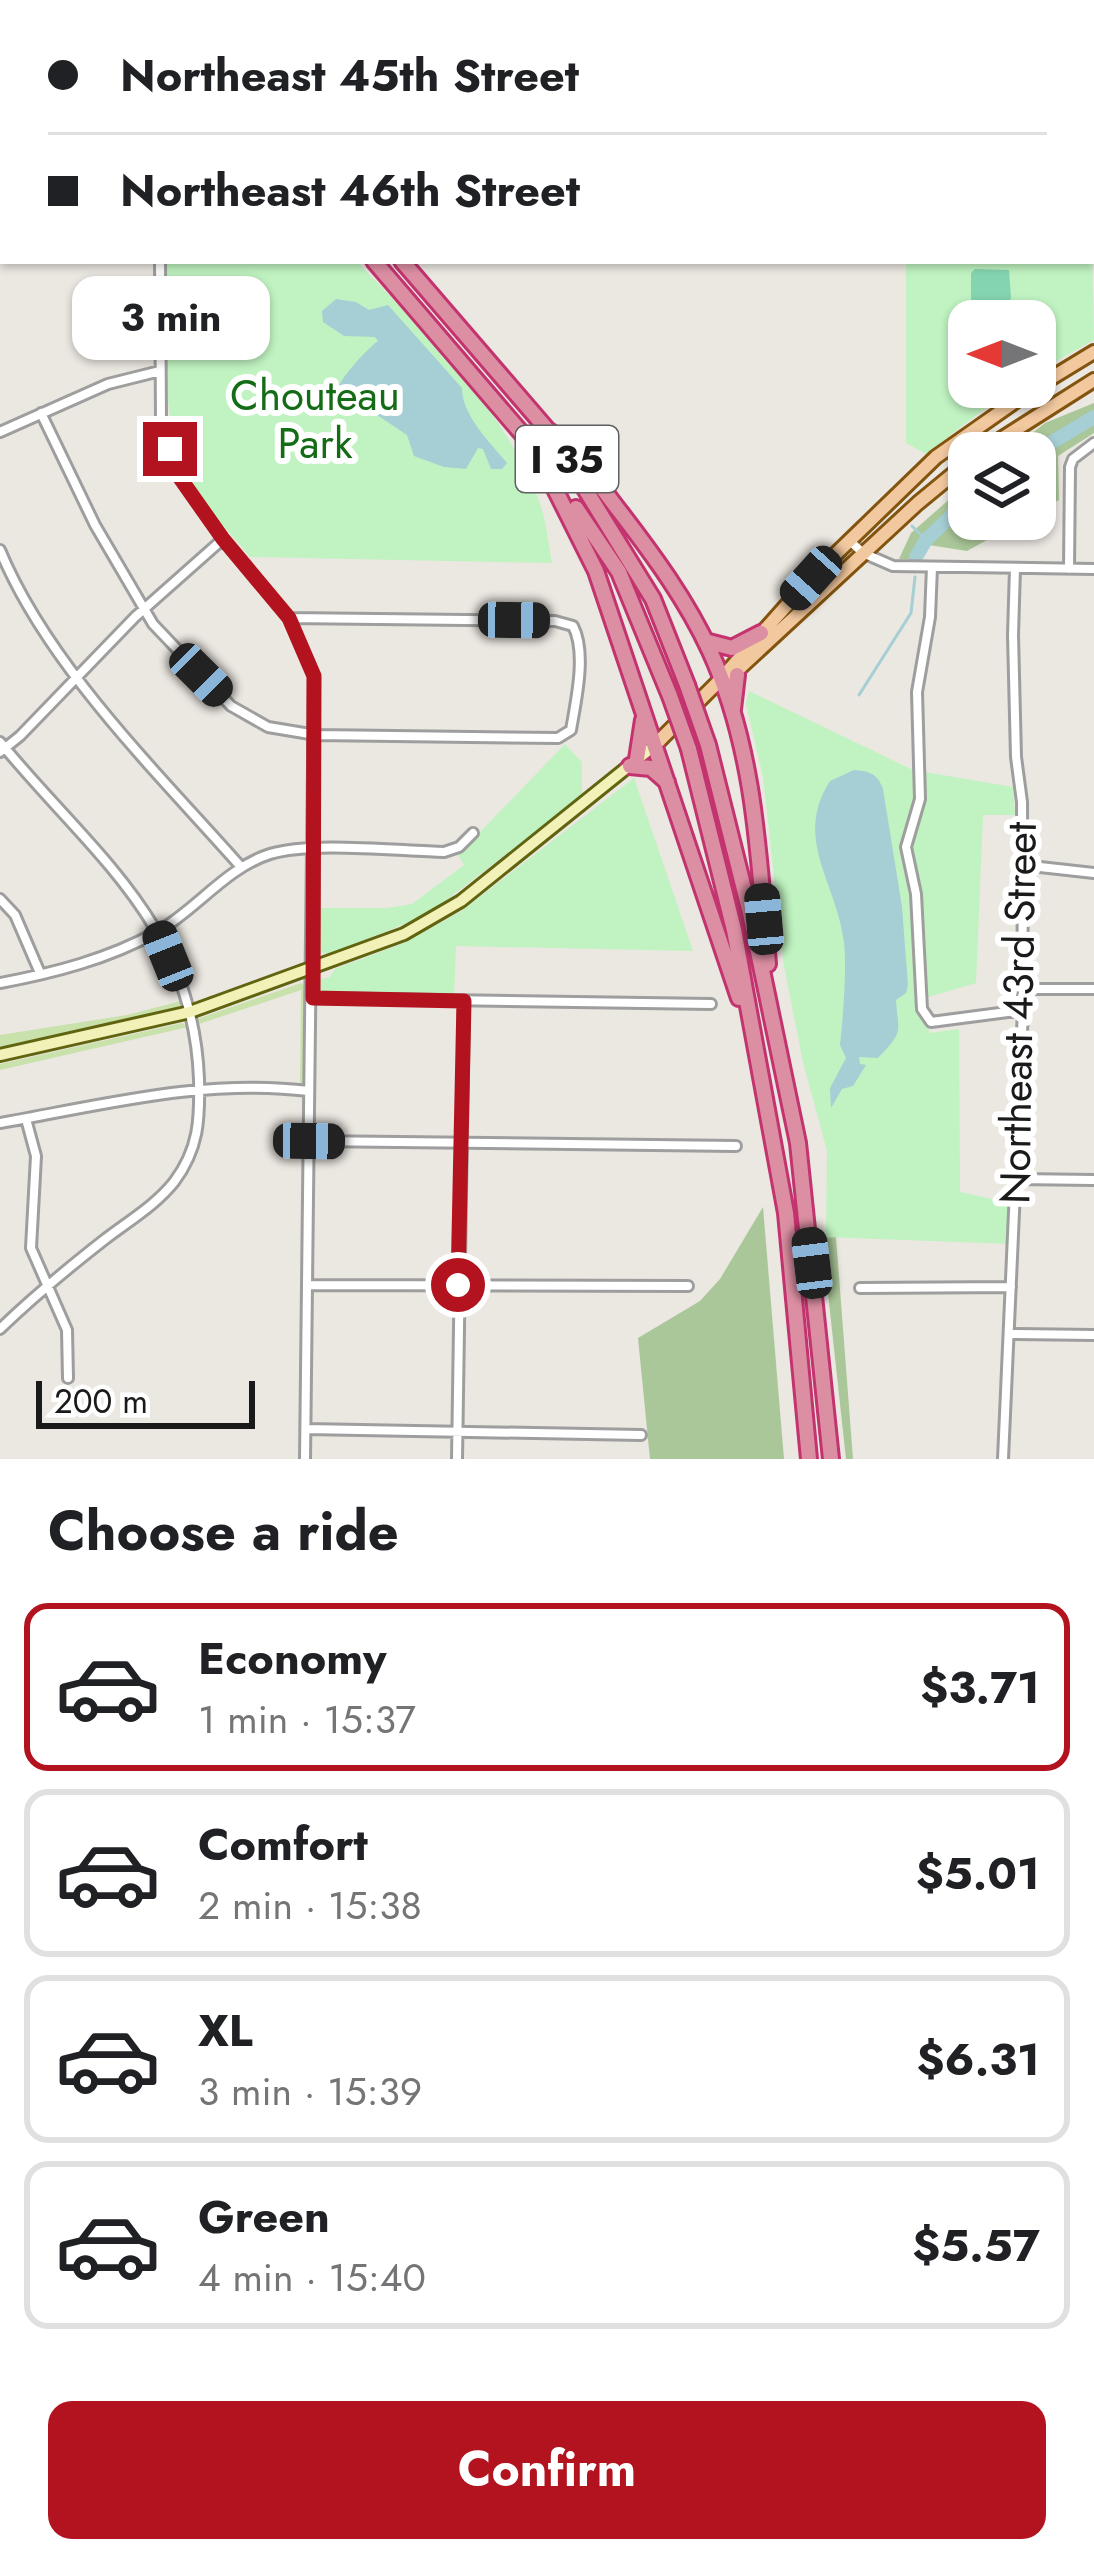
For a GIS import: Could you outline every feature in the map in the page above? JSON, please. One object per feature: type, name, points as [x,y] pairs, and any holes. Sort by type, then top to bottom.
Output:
[{"type":"highway","name":"I 35","points":[[377,264],[534,447],[619,572],[670,696],[716,850],[760,1061],[786,1213],[809,1459]]},
{"type":"highway","name":"I 35","points":[[405,264],[549,431],[652,599],[688,685],[708,745],[798,1143],[830,1459]]},
{"type":"highway","points":[[549,431],[591,474],[651,553],[704,641],[720,680],[755,816],[774,1028]]},
{"type":"highway","points":[[534,447],[589,552],[760,1061]]},
{"type":"highway","points":[[704,641],[732,648],[760,633]]},
{"type":"highway","points":[[733,720],[737,675]]},
{"type":"highway","points":[[643,715],[644,734],[634,763],[651,768],[668,783]]},
{"type":"main road","points":[[0,1055],[190,1012],[404,934],[444,913],[656,745],[849,540],[925,469],[1030,391],[1094,352]]},
{"type":"main road","points":[[1012,432],[1094,380]]},
{"type":"main road","points":[[918,503],[925,469]]},
{"type":"main road","points":[[720,680],[737,675],[948,478]]},
{"type":"street","points":[[160,264],[161,421],[180,478],[289,618],[314,676],[305,1459]]},
{"type":"street","points":[[0,432],[108,384],[160,371]]},
{"type":"street","points":[[41,412],[95,525],[143,608],[170,645],[231,706],[268,728],[316,735],[562,738],[571,730],[577,692],[578,635],[573,626],[555,621],[289,618]]},
{"type":"street","points":[[1069,569],[1070,467],[1094,443]]},
{"type":"street","points":[[0,1329],[46,1286],[158,1199],[192,1152],[201,1122],[190,1012],[158,931],[129,886],[2,747],[143,608],[223,539]]},
{"type":"street","points":[[849,540],[863,553],[892,566],[1094,569]]},
{"type":"street","points":[[0,550],[8,571],[76,678],[241,867]]},
{"type":"street","points":[[932,567],[930,617],[917,692],[920,800],[906,847],[916,894],[924,1014],[931,1022],[1023,1010]]},
{"type":"street","name":"Northeast 43rd Street","points":[[1003,1459],[1023,1010],[1015,568]]},
{"type":"street","points":[[0,983],[78,966],[158,931],[241,867],[283,851],[444,852],[459,848],[473,833]]},
{"type":"street","points":[[1022,865],[1094,873]]},
{"type":"street","points":[[0,899],[15,915],[40,974]]},
{"type":"street","points":[[1023,989],[1094,989]]},
{"type":"street","points":[[313,998],[711,1004]]},
{"type":"street","points":[[457,1459],[464,1001]]},
{"type":"street","points":[[0,1123],[199,1088],[252,1085],[309,1090]]},
{"type":"street","points":[[26,1119],[36,1156],[31,1248],[67,1330],[68,1378]]},
{"type":"street","points":[[309,1141],[736,1146]]},
{"type":"street","points":[[1016,1179],[1094,1180]]},
{"type":"street","points":[[308,1285],[688,1286]]},
{"type":"street","points":[[860,1288],[1011,1287]]},
{"type":"street","points":[[1009,1334],[1094,1335]]},
{"type":"street","points":[[306,1429],[641,1435]]},
{"type":"green space","name":"Chouteau Park","points":[[166,264],[359,264],[459,371],[504,432],[538,498],[552,563],[250,557],[204,503],[180,461],[166,376]]},
{"type":"green space","points":[[906,264],[1093,264],[1094,340],[1056,361],[1056,300],[948,300],[948,408],[986,408],[948,432],[926,454],[906,443]]},
{"type":"green space","points":[[975,269],[1009,270],[1010,300],[971,300]]},
{"type":"green space","points":[[1094,403],[1094,433],[1058,456],[1056,502],[1056,432],[1034,432]]},
{"type":"green space","points":[[948,500],[948,540],[987,540],[967,551],[929,545],[921,559],[899,559],[911,533]]},
{"type":"green space","points":[[749,691],[913,770],[1013,787],[1015,815],[983,815],[976,983],[928,997],[929,1033],[959,1029],[960,1192],[1011,1203],[1010,1244],[826,1237],[827,1151],[784,966],[763,777],[746,704]]},
{"type":"green space","points":[[565,744],[582,762],[582,796],[428,914],[330,955],[318,951],[317,908],[412,904],[464,865],[458,855]]},
{"type":"green space","points":[[634,778],[693,951],[456,946],[454,997],[321,996],[316,990],[317,980],[330,977],[335,969],[404,943],[460,912]]},
{"type":"green space","points":[[301,983],[308,988],[304,1085],[300,1086],[301,990],[196,1025],[197,1019]]},
{"type":"green space","points":[[181,1001],[179,1008],[0,1047],[0,1035],[127,1015]]},
{"type":"green space","points":[[182,1023],[188,1027],[0,1070],[0,1064]]},
{"type":"green space","points":[[763,1207],[784,1459],[650,1459],[638,1338],[700,1301],[720,1279]]},
{"type":"green space","points":[[836,1237],[853,1459],[846,1459],[822,1238]]},
{"type":"water","points":[[336,299],[369,310],[388,305],[462,388],[472,418],[507,463],[502,469],[491,469],[483,449],[478,448],[466,469],[414,456],[407,435],[336,393],[347,373],[378,341],[344,336],[323,322],[322,311]]},
{"type":"water","points":[[854,770],[872,774],[883,789],[902,907],[908,985],[896,1000],[896,1036],[878,1058],[859,1057],[860,1064],[866,1065],[831,1108],[830,1088],[846,1058],[840,1045],[845,953],[840,920],[820,860],[815,822],[830,781]]},
{"type":"waterway","points":[[1056,440],[1094,417]]},
{"type":"waterway","points":[[916,557],[948,519]]},
{"type":"waterway","points":[[912,526],[926,540]]},
{"type":"waterway","points":[[859,695],[911,613],[915,577]]},
{"type":"route","points":[[170,449],[180,478],[289,618],[314,676],[313,998],[464,1001],[458,1285]]}]
